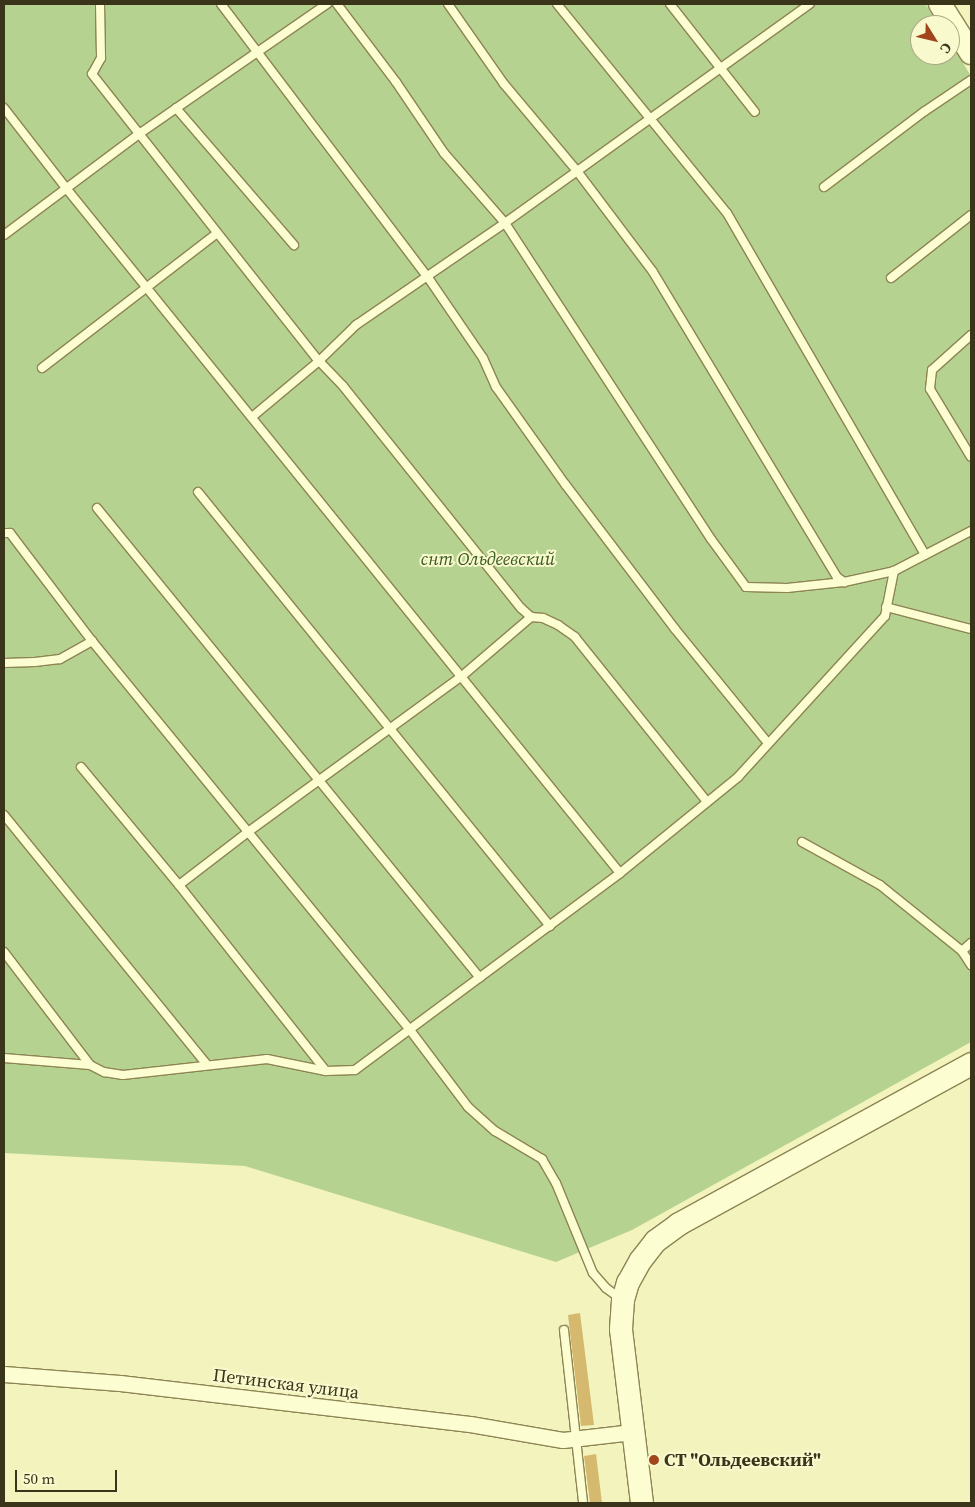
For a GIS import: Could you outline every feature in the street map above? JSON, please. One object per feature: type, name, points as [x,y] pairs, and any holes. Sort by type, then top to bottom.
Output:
[{"type":"street","points":[[940,4],[971,53]]},
{"type":"street","points":[[642,1503],[621,1330],[623,1300],[628,1283],[641,1260],[656,1241],[679,1224],[971,1064]]},
{"type":"street","name":"Петинская улица","points":[[4,1374],[159,1387],[470,1424],[569,1440],[633,1432]]},
{"type":"lane","points":[[100,4],[101,58],[92,74],[319,361],[343,386],[521,608],[531,617],[544,618],[558,624],[575,637],[707,802]]},
{"type":"lane","points":[[221,4],[427,276],[483,358],[496,386],[565,484],[675,629],[768,743]]},
{"type":"lane","points":[[4,235],[139,134],[327,4]]},
{"type":"lane","points":[[337,4],[396,82],[444,153],[505,223],[706,530],[746,587],[787,588],[844,582],[894,571],[971,531]]},
{"type":"lane","points":[[448,4],[504,84],[576,171],[653,272],[837,577],[844,582]]},
{"type":"lane","points":[[558,4],[727,213],[925,555]]},
{"type":"lane","points":[[670,4],[721,66],[755,112]]},
{"type":"lane","points":[[252,416],[319,361],[356,325],[505,223],[650,120],[721,66],[810,4]]},
{"type":"lane","points":[[824,187],[925,111],[971,80]]},
{"type":"lane","points":[[4,108],[66,188],[620,873]]},
{"type":"lane","points":[[176,108],[294,245]]},
{"type":"lane","points":[[891,278],[971,215]]},
{"type":"lane","points":[[42,368],[217,232]]},
{"type":"lane","points":[[971,336],[932,370],[930,389],[971,457]]},
{"type":"lane","points":[[198,492],[550,926]]},
{"type":"lane","points":[[97,508],[480,978]]},
{"type":"lane","points":[[4,533],[10,533],[92,641],[410,1030],[468,1107],[495,1131],[542,1159],[556,1183],[593,1273],[606,1288],[623,1300]]},
{"type":"lane","points":[[4,1058],[90,1065],[104,1072],[123,1075],[267,1059],[326,1071],[355,1070],[620,873],[738,777],[885,616],[894,571]]},
{"type":"lane","points":[[886,607],[971,629]]},
{"type":"lane","points":[[179,885],[248,832],[462,676],[531,617]]},
{"type":"lane","points":[[4,663],[35,662],[60,658],[92,641]]},
{"type":"lane","points":[[81,767],[179,885],[326,1071]]},
{"type":"lane","points":[[4,815],[207,1065]]},
{"type":"lane","points":[[802,842],[880,885],[962,951],[971,965]]},
{"type":"lane","points":[[962,951],[971,943]]},
{"type":"lane","points":[[4,952],[90,1065]]},
{"type":"lane","points":[[564,1330],[569,1440],[583,1503]]},
{"type":"green space","name":"снт Ольдеевский","points":[[4,4],[925,4],[932,15],[910,15],[910,65],[960,65],[960,58],[971,76],[971,1042],[632,1230],[556,1262],[245,1166],[4,1153]]},
{"type":"building","points":[[580,1313],[594,1425],[581,1426],[568,1315]]},
{"type":"building","points":[[596,1454],[602,1503],[590,1503],[584,1456]]},
{"type":"place","name":"СТ \"Ольдеевский\"","points":[[654,1460]]}]
